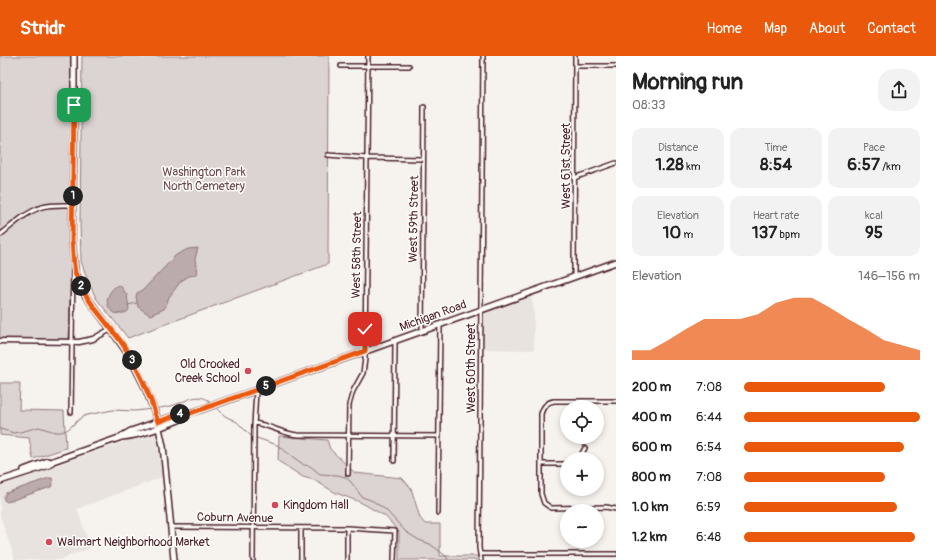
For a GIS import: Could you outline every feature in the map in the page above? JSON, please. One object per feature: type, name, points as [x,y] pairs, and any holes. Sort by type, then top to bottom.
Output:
[{"type":"main road","points":[[74,56],[73,260],[78,281],[85,295],[123,346],[137,370],[156,415],[164,454],[174,560]]},
{"type":"main road","name":"Michigan Road","points":[[0,480],[49,465],[51,462],[119,438],[130,431],[158,424],[182,413],[188,414],[616,262]]},
{"type":"street","name":"West 58th Street","points":[[348,474],[349,402],[363,373],[365,351],[368,56]]},
{"type":"street","name":"West 60th Street","points":[[482,560],[480,554],[483,56]]},
{"type":"street","name":"West 61st Street","points":[[574,277],[575,56]]},
{"type":"street","points":[[341,66],[409,66]]},
{"type":"street","points":[[575,66],[616,66]]},
{"type":"street","name":"West 59th Street","points":[[422,331],[424,107]]},
{"type":"street","points":[[328,154],[367,158],[423,159]]},
{"type":"street","points":[[574,178],[616,163]]},
{"type":"street","points":[[0,235],[27,215],[42,208],[60,205],[73,205]]},
{"type":"street","points":[[70,412],[73,260]]},
{"type":"street","points":[[438,513],[440,324]]},
{"type":"street","points":[[0,341],[82,342],[93,339],[111,329]]},
{"type":"street","points":[[394,461],[395,340]]},
{"type":"street","points":[[253,560],[254,425],[256,390]]},
{"type":"street","points":[[616,401],[556,401],[546,405],[541,414],[541,497],[545,504],[554,508],[606,507],[616,509]]},
{"type":"street","points":[[254,425],[271,426],[294,435],[439,436]]},
{"type":"street","points":[[583,452],[586,448]]},
{"type":"street","points":[[541,464],[560,464]]},
{"type":"street","name":"Coburn Avenue","points":[[171,527],[347,528],[395,531],[394,560]]},
{"type":"street","points":[[301,528],[301,560]]},
{"type":"street","points":[[347,528],[347,560]]},
{"type":"street","points":[[480,554],[616,554]]},
{"type":"shaded area","points":[[198,248],[195,259],[197,273],[181,281],[169,297],[164,309],[150,315],[138,307],[136,297],[137,293],[143,290],[176,255],[188,249]]},
{"type":"shaded area","points":[[120,285],[127,295],[129,309],[127,312],[119,314],[111,311],[107,300],[112,290]]},
{"type":"shaded area","points":[[531,295],[534,311],[534,350],[483,349],[484,312]]},
{"type":"shaded area","points":[[155,431],[163,477],[77,509],[91,548],[59,560],[15,560],[0,516],[0,485]]},
{"type":"shaded area","points":[[52,478],[53,484],[51,487],[7,502],[4,500],[6,493]]},
{"type":"green space","points":[[0,56],[74,56],[74,133],[69,339],[0,340]]},
{"type":"green space","name":"Washington Park North Cemetery","points":[[82,56],[329,56],[328,264],[128,338],[96,298],[81,261]]},
{"type":"green space","points":[[0,383],[20,383],[19,410],[64,411],[66,448],[33,459],[29,438],[0,435]]},
{"type":"green space","points":[[279,436],[327,440],[330,449],[355,473],[402,478],[411,488],[420,518],[425,524],[440,524],[440,556],[478,556],[479,560],[399,560],[399,532],[385,516],[360,502],[336,493],[314,480],[303,477],[278,461]]},
{"type":"waterway","points":[[128,305],[137,303]]},
{"type":"waterway","points":[[155,409],[172,406],[199,397],[212,403]]},
{"type":"waterway","points":[[216,407],[225,416],[237,422],[251,436],[277,445],[304,465],[310,466],[320,474],[345,477],[351,482],[362,497],[373,501],[386,510],[406,532],[419,540],[430,544],[446,556],[448,560]]},
{"type":"waterway","points":[[0,429],[14,433],[39,427],[55,432],[61,432],[67,430],[82,417],[87,415],[113,410],[135,411],[152,409]]},
{"type":"place","name":"Old Crooked Creek School","points":[[248,371]]},
{"type":"place","name":"Kingdom Hall","points":[[275,505]]},
{"type":"place","name":"Walmart Neighborhood Market","points":[[49,542]]},
{"type":"route","points":[[74,105],[72,241],[75,271],[78,281],[92,306],[111,329],[130,357],[149,395],[158,422],[182,413],[188,414],[194,412],[365,351],[365,329]]}]
